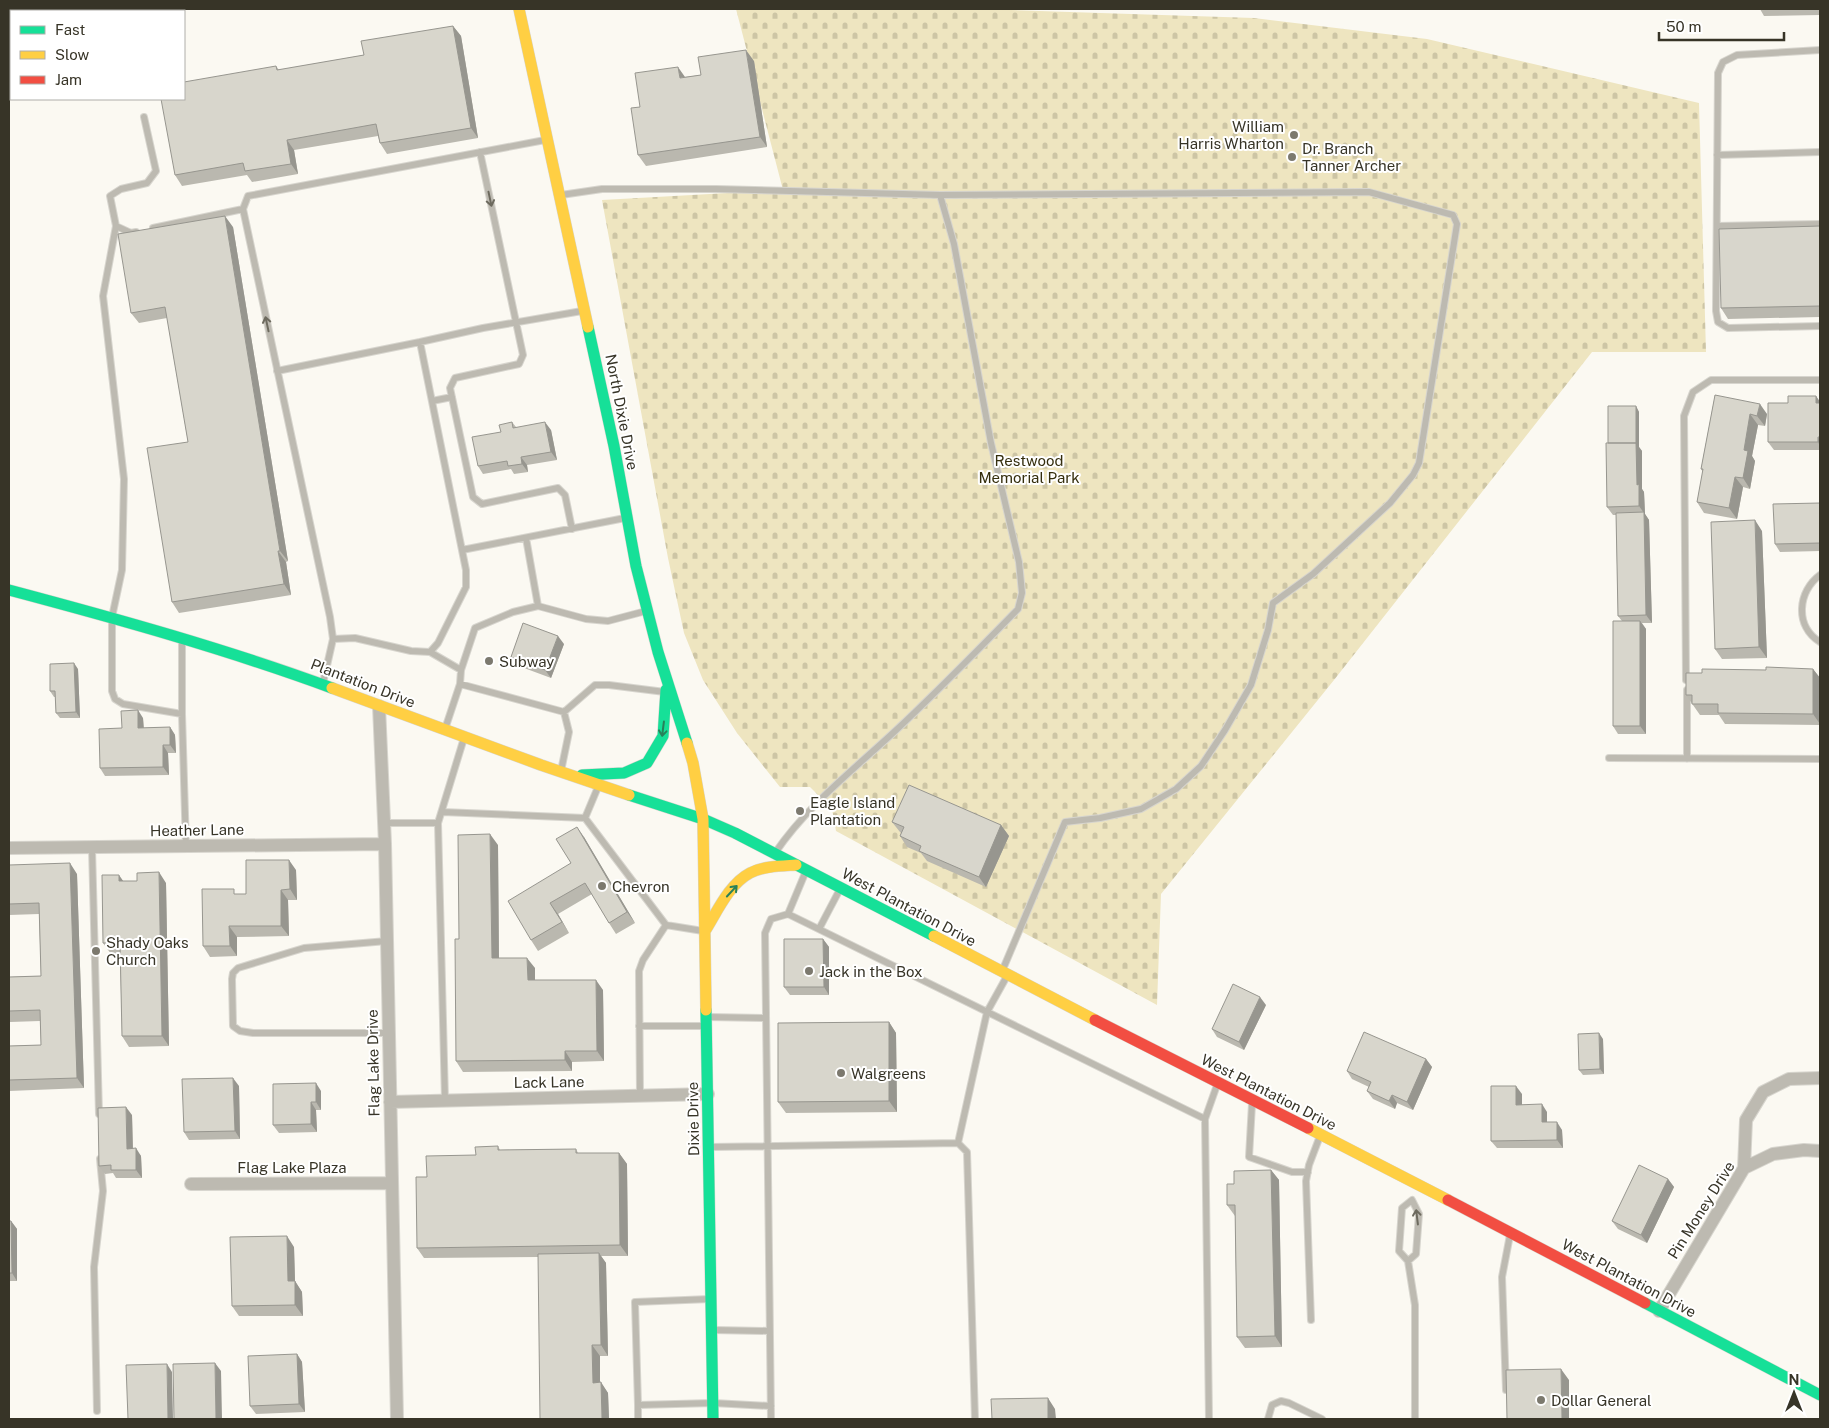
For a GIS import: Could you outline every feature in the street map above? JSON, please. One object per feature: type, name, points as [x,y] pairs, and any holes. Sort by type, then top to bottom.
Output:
[{"type":"main road","name":"North Dixie Drive","points":[[519,9],[614,446],[636,566],[666,687],[682,724],[693,763],[703,819]]},
{"type":"main road","name":"Plantation Drive","points":[[9,590],[112,617],[262,662],[566,774],[703,819]]},
{"type":"main road","points":[[566,774],[624,773],[647,763],[663,736],[666,687]]},
{"type":"main road","name":"West Plantation Drive","points":[[703,819],[735,833],[1005,974],[1321,1134],[1820,1395]]},
{"type":"main road","name":"Dixie Drive","points":[[703,819],[713,1419]]},
{"type":"main road","points":[[705,931],[725,898],[748,873],[771,866],[801,868]]},
{"type":"street","name":"Flag Lake Drive","points":[[379,706],[385,844],[396,1419]]},
{"type":"street","name":"Heather Lane","points":[[9,848],[385,844]]},
{"type":"street","points":[[1744,1168],[1746,1120],[1763,1092],[1789,1079],[1820,1078]]},
{"type":"street","name":"Lack Lane","points":[[390,1102],[708,1094]]},
{"type":"street","name":"Pin Money Drive","points":[[1658,1310],[1744,1168],[1773,1154],[1804,1150],[1820,1151]]},
{"type":"street","name":"Flag Lake Plaza","points":[[191,1184],[392,1183]]},
{"type":"lane","points":[[1820,50],[1737,54],[1723,62],[1718,73],[1716,226],[1716,312],[1718,322],[1728,328],[1820,326]]},
{"type":"lane","points":[[144,117],[156,171],[147,183],[121,189],[110,196],[116,226],[103,296],[124,479],[122,570],[112,617],[112,691],[115,699],[132,707],[182,714]]},
{"type":"lane","points":[[323,684],[333,639],[330,616],[243,209],[248,196],[548,140]]},
{"type":"lane","points":[[480,152],[523,355],[519,364],[455,378],[450,388],[473,497],[482,504],[558,488],[565,495],[572,529]]},
{"type":"lane","points":[[1717,155],[1820,152]]},
{"type":"lane","points":[[560,195],[602,189],[726,189],[940,195],[1369,192],[1452,215],[1457,224],[1419,463],[1413,475],[1390,503],[1313,574],[1273,604],[1268,630],[1251,685],[1226,730],[1202,766],[1176,789],[1141,809],[1100,818],[1065,822],[1005,974],[987,1012],[958,1143]]},
{"type":"lane","points":[[775,854],[806,813],[894,732],[1018,609],[1022,593],[1019,562],[991,443],[954,244],[940,195]]},
{"type":"lane","points":[[150,229],[243,209]]},
{"type":"lane","points":[[1716,226],[1820,224]]},
{"type":"lane","points":[[116,226],[131,233],[140,231]]},
{"type":"lane","points":[[277,371],[515,322],[585,310]]},
{"type":"lane","points":[[420,342],[466,570],[466,587],[438,643],[430,652]]},
{"type":"lane","points":[[1687,759],[1684,416],[1693,392],[1711,380],[1820,380]]},
{"type":"lane","points":[[432,401],[452,398]]},
{"type":"lane","points":[[462,550],[627,518]]},
{"type":"lane","points":[[526,538],[538,606]]},
{"type":"lane","points":[[1820,575],[1813,580],[1805,591],[1802,604],[1802,617],[1807,629],[1820,642]]},
{"type":"lane","points":[[444,730],[460,684],[461,670],[475,628],[514,612],[538,606],[586,619],[608,621],[647,610]]},
{"type":"lane","points":[[182,638],[186,847]]},
{"type":"lane","points":[[333,639],[355,638],[411,651],[430,652],[461,670]]},
{"type":"lane","points":[[460,684],[564,712]]},
{"type":"lane","points":[[564,712],[595,685],[666,687]]},
{"type":"lane","points":[[564,712],[569,732],[566,774]]},
{"type":"lane","points":[[446,1100],[438,823],[464,737]]},
{"type":"lane","points":[[1609,758],[1820,760]]},
{"type":"lane","points":[[585,818],[599,785]]},
{"type":"lane","points":[[442,812],[585,818]]},
{"type":"lane","points":[[585,818],[666,925],[705,931]]},
{"type":"lane","points":[[384,823],[438,823]]},
{"type":"lane","points":[[92,848],[99,1121]]},
{"type":"lane","points":[[788,914],[801,868]]},
{"type":"lane","points":[[819,929],[841,888]]},
{"type":"lane","points":[[771,1419],[765,933],[771,918],[788,914],[1205,1119]]},
{"type":"lane","points":[[640,1096],[639,971],[643,960],[666,925]]},
{"type":"lane","points":[[387,941],[304,948],[238,968],[233,973],[232,979],[232,1019],[233,1026],[240,1031],[253,1033],[389,1033]]},
{"type":"lane","points":[[639,1026],[766,1018]]},
{"type":"lane","points":[[1209,1419],[1205,1119],[1218,1082]]},
{"type":"lane","points":[[1252,1100],[1249,1157],[1292,1172],[1308,1172]]},
{"type":"lane","points":[[1311,1320],[1306,1181],[1309,1166],[1321,1134]]},
{"type":"lane","points":[[709,1146],[958,1143],[967,1152],[976,1419]]},
{"type":"lane","points":[[97,1411],[94,1267],[103,1190],[100,1150]]},
{"type":"lane","points":[[1415,1419],[1415,1305],[1408,1261],[1400,1251],[1402,1208],[1412,1200],[1416,1184]]},
{"type":"lane","points":[[1408,1261],[1416,1254],[1417,1246],[1419,1214],[1412,1200]]},
{"type":"lane","points":[[1506,1390],[1502,1276],[1510,1232]]},
{"type":"lane","points":[[638,1419],[635,1302],[711,1298]]},
{"type":"lane","points":[[712,1330],[770,1331]]},
{"type":"lane","points":[[1268,1419],[1272,1405],[1280,1401],[1289,1403],[1322,1419]]},
{"type":"lane","points":[[638,1405],[713,1403],[771,1406]]},
{"type":"green space","name":"Restwood Memorial Park","points":[[736,9],[982,9],[1254,18],[1427,39],[1699,103],[1706,352],[1592,352],[1334,680],[1161,894],[1157,1005],[836,831],[832,809],[810,787],[780,787],[737,733],[703,680],[684,633],[668,558],[602,200],[783,190]]},
{"type":"building","points":[[453,26],[471,128],[380,143],[376,124],[287,140],[291,164],[245,171],[243,163],[175,175],[161,100],[185,100],[185,82],[276,66],[277,70],[364,55],[361,41]]},
{"type":"building","points":[[746,50],[760,137],[638,155],[631,108],[640,107],[635,73],[678,67],[680,78],[701,75],[698,57]]},
{"type":"building","points":[[225,216],[284,584],[172,602],[147,448],[188,442],[165,307],[131,313],[118,234]]},
{"type":"building","points":[[1820,226],[1820,306],[1721,308],[1719,229]]},
{"type":"building","points":[[1715,395],[1760,404],[1757,416],[1750,414],[1744,450],[1748,451],[1743,478],[1735,477],[1729,508],[1697,502],[1703,469],[1701,469]]},
{"type":"building","points":[[1788,396],[1816,396],[1816,403],[1820,403],[1820,437],[1818,437],[1818,442],[1768,442],[1768,403],[1788,403]]},
{"type":"building","points":[[1608,406],[1636,406],[1636,443],[1608,443]]},
{"type":"building","points":[[512,422],[513,428],[545,422],[551,452],[521,457],[522,464],[508,466],[507,461],[478,466],[472,437],[501,432],[499,425]]},
{"type":"building","points":[[1606,443],[1636,443],[1639,506],[1607,507]]},
{"type":"building","points":[[1820,503],[1820,543],[1775,544],[1773,504]]},
{"type":"building","points":[[1644,512],[1646,615],[1618,616],[1616,513]]},
{"type":"building","points":[[1755,520],[1759,647],[1715,649],[1711,522]]},
{"type":"building","points":[[1613,621],[1640,621],[1640,726],[1613,726]]},
{"type":"building","points":[[523,623],[558,636],[545,670],[511,657]]},
{"type":"building","points":[[74,663],[76,712],[56,713],[55,691],[50,691],[50,664]]},
{"type":"building","points":[[1766,667],[1813,669],[1813,714],[1718,713],[1718,704],[1692,704],[1692,695],[1686,695],[1686,673],[1702,673],[1702,669],[1766,670]]},
{"type":"building","points":[[138,710],[138,728],[170,727],[170,745],[163,745],[163,767],[100,768],[99,729],[122,728],[121,711]]},
{"type":"building","points":[[909,785],[1001,825],[979,877],[919,851],[921,846],[900,836],[904,827],[892,822]]},
{"type":"building","points":[[577,827],[627,912],[609,923],[585,883],[550,903],[562,922],[531,940],[508,901],[571,863],[556,839]]},
{"type":"building","points":[[490,834],[492,958],[527,958],[528,980],[596,980],[597,1051],[565,1051],[565,1060],[456,1061],[455,939],[459,939],[458,835]]},
{"type":"building","points":[[246,860],[289,860],[290,889],[281,890],[281,926],[229,926],[230,946],[203,946],[202,889],[234,889],[234,894],[246,894]]},
{"type":"building","points":[[70,863],[77,1078],[9,1080],[9,1046],[41,1045],[40,1010],[9,1011],[9,977],[41,976],[39,903],[9,904],[9,865]]},
{"type":"building","points":[[159,872],[162,1036],[122,1036],[120,943],[103,943],[102,875],[119,875],[119,881],[137,881],[137,873]]},
{"type":"building","name":"Jack in the Box","points":[[784,939],[823,939],[824,987],[784,987]]},
{"type":"building","points":[[1233,984],[1260,997],[1239,1042],[1212,1029]]},
{"type":"building","name":"Walgreens","points":[[889,1022],[889,1101],[778,1102],[778,1023]]},
{"type":"building","points":[[1364,1032],[1426,1059],[1407,1102],[1392,1095],[1389,1101],[1367,1091],[1371,1082],[1347,1071]]},
{"type":"building","points":[[1599,1033],[1600,1069],[1579,1070],[1578,1034]]},
{"type":"building","points":[[233,1078],[235,1131],[184,1132],[182,1079]]},
{"type":"building","points":[[316,1083],[316,1102],[311,1102],[311,1124],[273,1125],[273,1084]]},
{"type":"building","points":[[1491,1086],[1516,1086],[1516,1105],[1542,1104],[1542,1122],[1557,1122],[1557,1140],[1491,1141]]},
{"type":"building","points":[[126,1107],[127,1149],[136,1148],[136,1170],[111,1170],[111,1165],[99,1166],[98,1108]]},
{"type":"building","points":[[498,1146],[498,1150],[576,1149],[576,1153],[619,1153],[620,1245],[417,1248],[416,1177],[427,1177],[426,1156],[476,1155],[475,1147]]},
{"type":"building","points":[[1639,1165],[1668,1179],[1641,1235],[1612,1221]]},
{"type":"building","points":[[1271,1170],[1275,1336],[1237,1337],[1235,1205],[1227,1205],[1227,1184],[1234,1184],[1234,1171]]},
{"type":"building","points":[[9,1221],[11,1221],[12,1273],[9,1273]]},
{"type":"building","points":[[287,1236],[288,1281],[295,1281],[295,1305],[232,1306],[230,1237]]},
{"type":"building","points":[[599,1253],[601,1345],[592,1345],[593,1383],[601,1382],[602,1419],[540,1419],[538,1254]]},
{"type":"building","points":[[297,1354],[299,1404],[250,1406],[248,1356]]},
{"type":"building","points":[[215,1363],[216,1419],[174,1419],[173,1364]]},
{"type":"building","points":[[167,1364],[168,1419],[128,1419],[126,1365]]},
{"type":"building","name":"Dollar General","points":[[1561,1369],[1562,1419],[1507,1419],[1506,1370]]},
{"type":"building","points":[[1048,1398],[1048,1419],[992,1419],[991,1399]]},
{"type":"traffic: fast","points":[[588,327],[614,446],[636,566],[658,652],[687,743]]},
{"type":"traffic: fast","points":[[9,590],[172,635],[332,688]]},
{"type":"traffic: fast","points":[[582,775],[624,773],[647,763],[663,736],[666,690]]},
{"type":"traffic: fast","points":[[629,795],[703,819],[735,833],[934,936]]},
{"type":"traffic: fast","points":[[706,1010],[713,1419]]},
{"type":"traffic: fast","points":[[1645,1303],[1820,1395]]},
{"type":"traffic: slow","points":[[519,9],[588,327]]},
{"type":"traffic: slow","points":[[332,688],[541,765],[629,795]]},
{"type":"traffic: slow","points":[[687,743],[693,763],[703,819],[706,1010]]},
{"type":"traffic: slow","points":[[705,931],[724,899],[743,878],[761,869],[796,865]]},
{"type":"traffic: slow","points":[[934,936],[1095,1020]]},
{"type":"traffic: slow","points":[[1308,1128],[1448,1200]]},
{"type":"traffic: jam","points":[[1095,1020],[1308,1128]]},
{"type":"traffic: jam","points":[[1448,1200],[1645,1303]]},
{"type":"place","name":"William Harris Wharton","points":[[1294,135]]},
{"type":"place","name":"Dr. Branch Tanner Archer","points":[[1292,157]]},
{"type":"place","name":"Subway","points":[[489,661]]},
{"type":"place","name":"Eagle Island Plantation","points":[[800,811]]},
{"type":"place","name":"Chevron","points":[[602,886]]},
{"type":"place","name":"Shady Oaks Church","points":[[96,951]]},
{"type":"place","name":"Jack in the Box","points":[[809,971]]},
{"type":"place","name":"Walgreens","points":[[841,1073]]},
{"type":"place","name":"Dollar General","points":[[1541,1400]]}]
